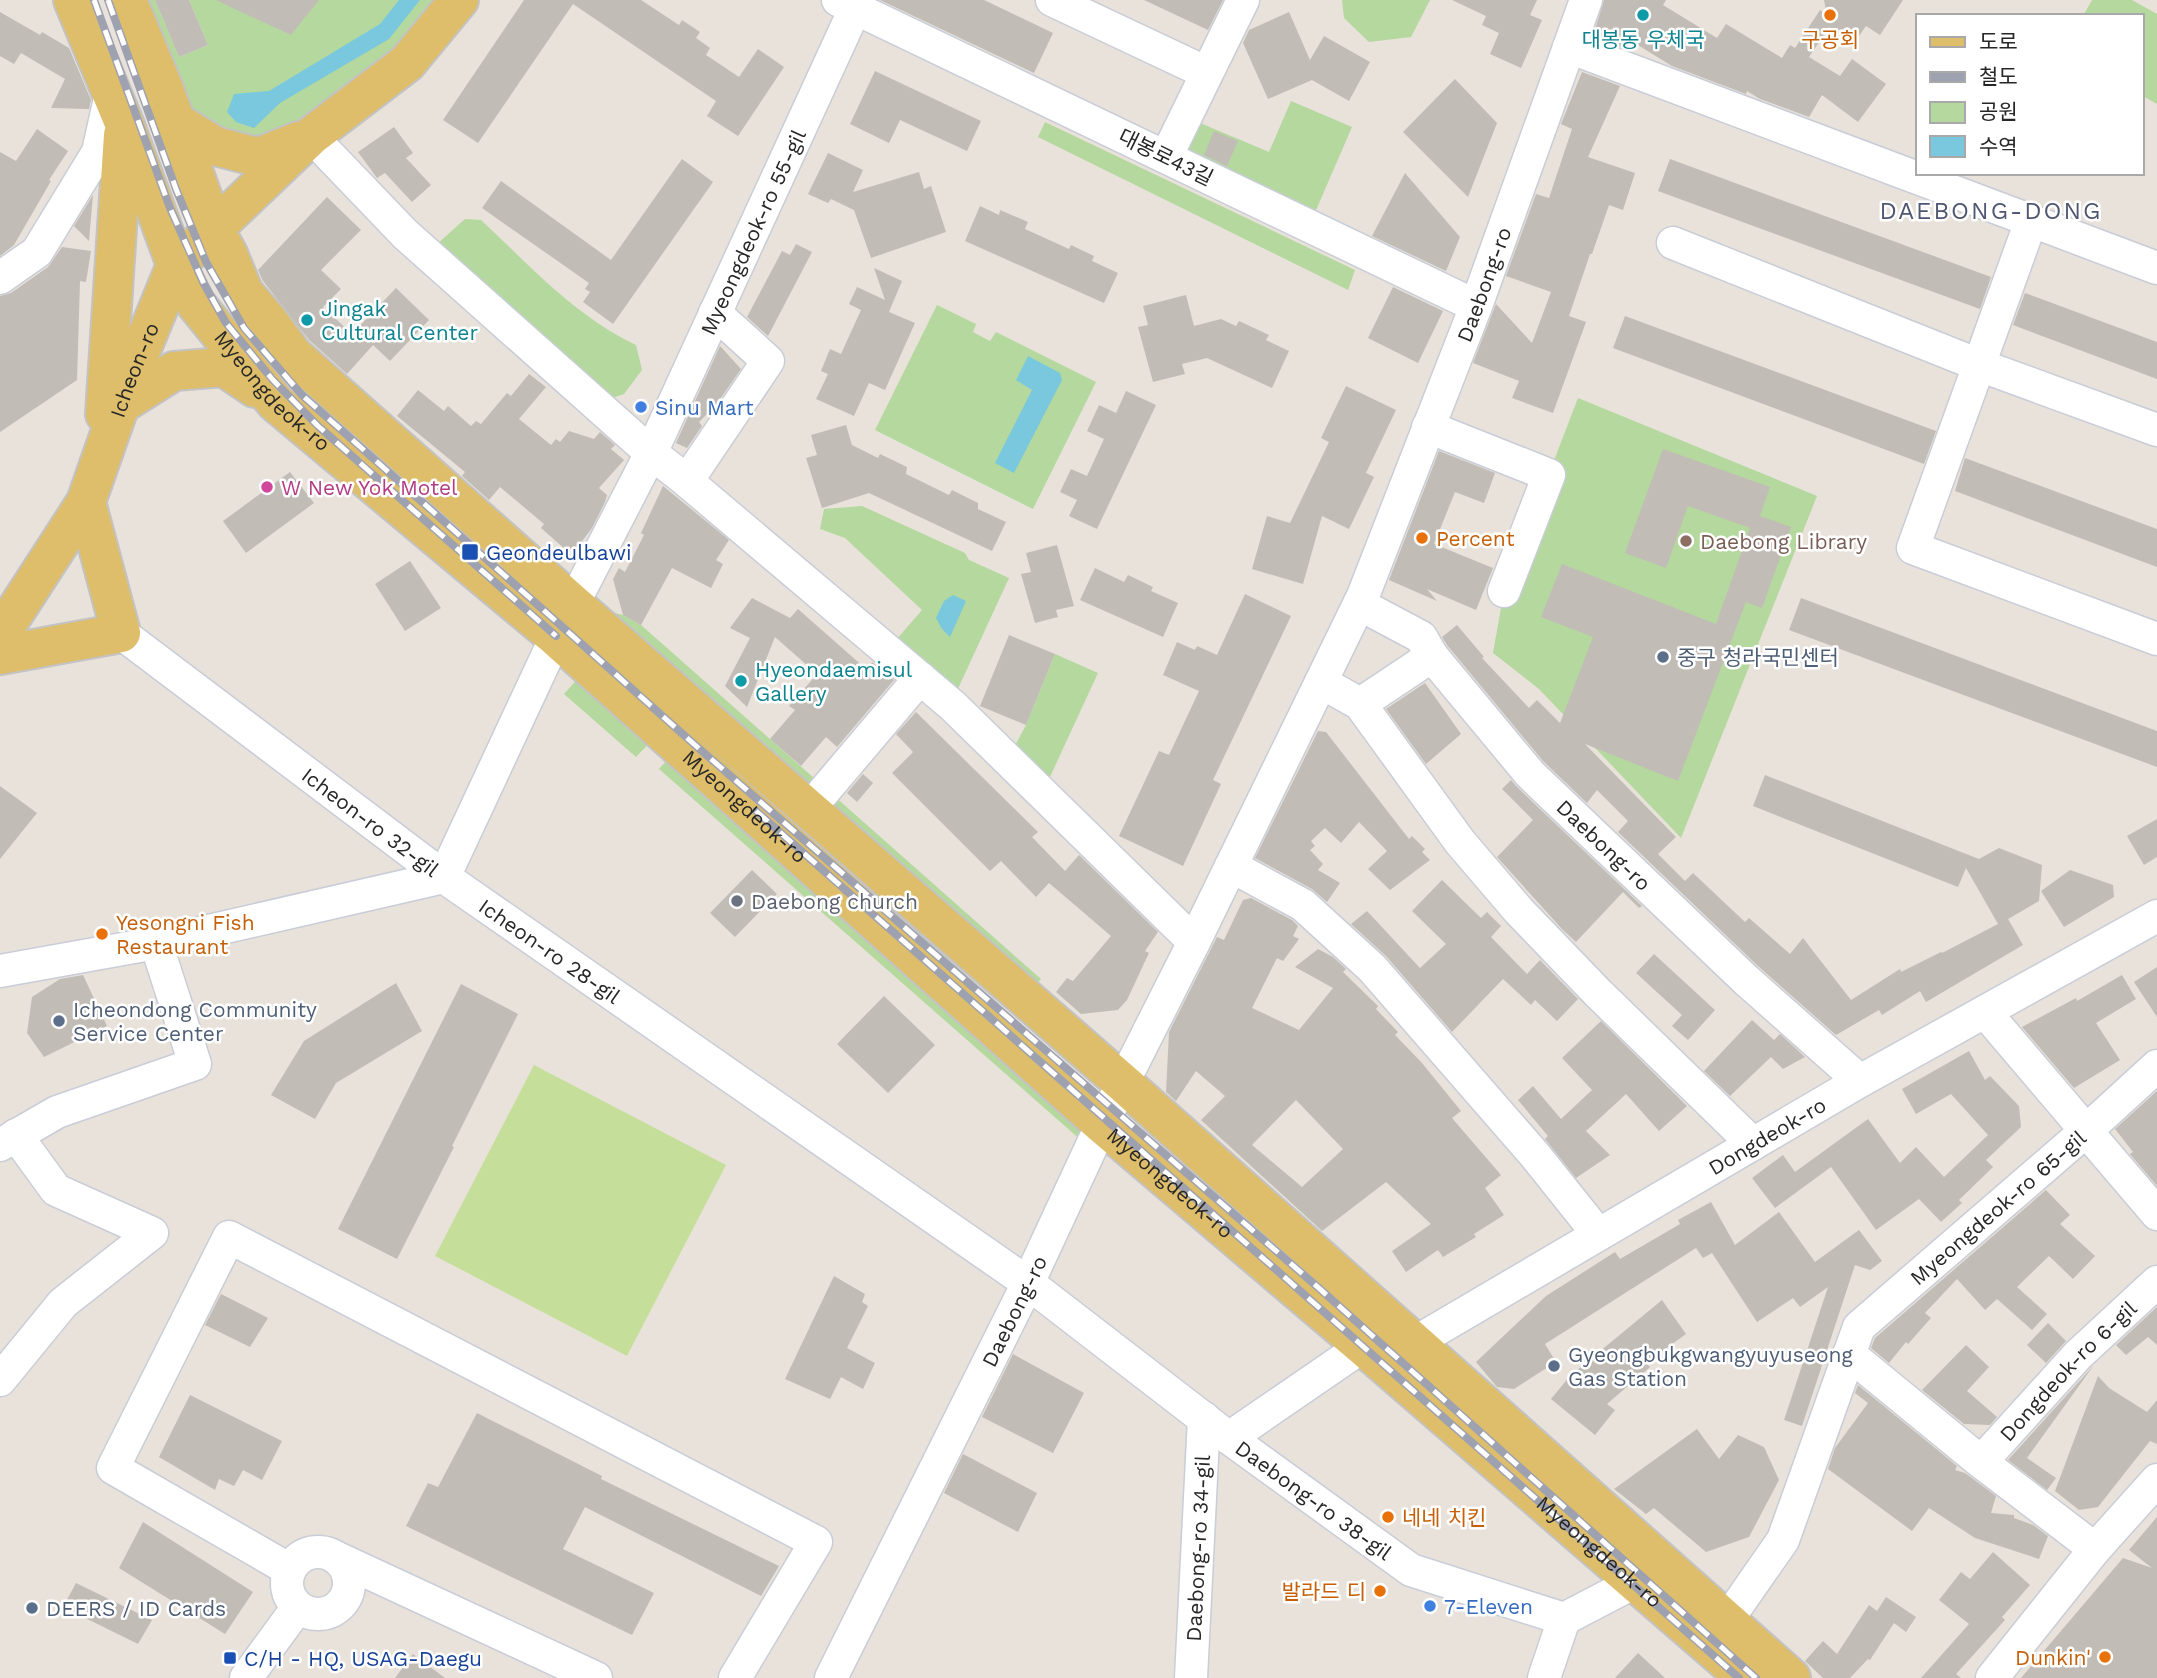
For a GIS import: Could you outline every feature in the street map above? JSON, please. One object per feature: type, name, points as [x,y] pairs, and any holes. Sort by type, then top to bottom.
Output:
[{"type":"main road","name":"Myeongdeok-ro","points":[[73,0],[118,108],[176,265],[196,304],[276,403],[810,809],[1123,1083],[1386,1350],[1635,1582],[1791,1678]]},
{"type":"main road","name":"Myeongdeok-ro","points":[[127,0],[176,122],[214,229],[244,293],[293,355],[565,621],[1102,1124],[1386,1350],[1718,1633],[1746,1678]]},
{"type":"main road","name":"Icheon-ro","points":[[0,635],[86,502],[120,405],[176,265],[311,136],[407,63],[459,0]]},
{"type":"main road","points":[[103,457],[120,163],[118,108]]},
{"type":"main road","points":[[176,122],[215,146],[258,157],[311,136]]},
{"type":"main road","points":[[120,405],[174,371],[224,367],[276,403]]},
{"type":"main road","points":[[0,655],[121,634],[86,502]]},
{"type":"street","points":[[1052,0],[1207,73]]},
{"type":"street","points":[[1166,157],[1243,0]]},
{"type":"street","name":"Daebong-ro","points":[[831,1678],[1028,1283],[1102,1124],[1359,604],[1476,306],[1586,0]]},
{"type":"street","name":"대봉로43길","points":[[851,3],[1476,306]]},
{"type":"street","name":"Myeongdeok-ro 55-gil","points":[[565,621],[651,453],[851,3]]},
{"type":"street","points":[[1569,47],[2157,268]]},
{"type":"street","points":[[0,278],[37,252],[98,152],[118,108]]},
{"type":"street","points":[[311,136],[405,234],[651,453],[957,710],[1194,942]]},
{"type":"street","points":[[2031,221],[1913,548],[2157,639]]},
{"type":"street","points":[[1673,243],[1979,365],[2157,430]]},
{"type":"street","points":[[687,481],[768,361],[715,313]]},
{"type":"street","points":[[1428,428],[1549,475],[1504,591]]},
{"type":"street","name":"Daebong-ro","points":[[1359,604],[1421,637],[1432,656],[1530,774],[1746,980],[1860,1081]]},
{"type":"street","name":"Icheon-ro 32-gil","points":[[121,634],[444,877],[565,621]]},
{"type":"street","points":[[1360,704],[1432,656]]},
{"type":"street","points":[[810,809],[920,678]]},
{"type":"street","points":[[1321,682],[1360,704],[1461,842],[1518,911],[1753,1144]]},
{"type":"street","points":[[1231,866],[1303,905],[1372,968],[1534,1154],[1598,1234]]},
{"type":"street","points":[[0,971],[156,943],[444,877]]},
{"type":"street","name":"Icheon-ro 28-gil","points":[[444,877],[1028,1283]]},
{"type":"street","name":"Dongdeok-ro","points":[[1228,1438],[1598,1234],[1860,1081],[2157,916]]},
{"type":"street","points":[[0,1380],[62,1303],[152,1233],[56,1190],[8,1140],[57,1112],[195,1065],[156,943]]},
{"type":"street","points":[[1985,1012],[2156,1211]]},
{"type":"street","name":"Myeongdeok-ro 65-gil","points":[[1718,1633],[1783,1540],[1858,1327],[2087,1130],[2157,1066]]},
{"type":"street","points":[[290,1570],[113,1468],[229,1237],[816,1542],[734,1678]]},
{"type":"street","name":"Dongdeok-ro 6-gil","points":[[1980,1461],[2078,1355],[2157,1282]]},
{"type":"street","name":"Daebong-ro 38-gil","points":[[1028,1283],[1228,1438],[1411,1570],[1564,1619]]},
{"type":"street","points":[[1849,1354],[1980,1461],[2095,1549]]},
{"type":"street","name":"Daebong-ro 34-gil","points":[[1191,1678],[1204,1418]]},
{"type":"street","points":[[1992,1678],[2095,1549],[2157,1480]]},
{"type":"street","points":[[335,1557],[343,1563],[350,1582],[344,1602],[327,1613],[317,1614],[298,1607],[288,1590],[290,1570],[304,1555],[326,1552],[596,1678]]},
{"type":"street","points":[[1544,1678],[1564,1619],[1635,1582]]},
{"type":"street","points":[[246,1678],[298,1607]]},
{"type":"green space","points":[[127,0],[155,0],[179,57],[208,45],[189,0],[459,0],[258,157],[176,122]]},
{"type":"green space","points":[[1342,0],[1430,0],[1411,37],[1369,42],[1344,18]]},
{"type":"green space","points":[[2092,0],[2132,0],[2157,14],[2157,104],[2143,96],[2143,14],[2084,14]]},
{"type":"green space","points":[[1291,101],[1352,127],[1313,217],[1176,159],[1193,120],[1269,152]]},
{"type":"green space","points":[[1045,122],[1355,270],[1348,290],[1038,137]]},
{"type":"green space","points":[[465,219],[481,220],[573,305],[636,345],[642,370],[624,394],[597,403],[427,253]]},
{"type":"green space","points":[[937,305],[976,324],[973,332],[990,341],[996,332],[1096,382],[1033,509],[875,430]]},
{"type":"green space","points":[[1578,398],[1817,496],[1681,838],[1539,689],[1493,653],[1504,591]]},
{"type":"green space","points":[[862,506],[965,553],[969,560],[1009,578],[956,693],[896,640],[922,610],[845,538],[820,529],[824,509]]},
{"type":"green space","points":[[614,613],[641,625],[1041,979],[1025,998],[602,628]]},
{"type":"green space","points":[[1055,654],[1098,673],[1049,779],[1011,753],[1026,725]]},
{"type":"green space","points":[[589,666],[661,731],[636,757],[564,694]]},
{"type":"green space","points":[[679,747],[1102,1124],[1091,1149],[659,769]]},
{"type":"green space","points":[[534,1065],[726,1165],[627,1356],[435,1256]]},
{"type":"water","points":[[399,0],[420,0],[389,39],[280,103],[254,128],[236,122],[227,112],[234,94],[269,91],[380,24]]},
{"type":"water","points":[[1028,356],[1060,373],[1062,380],[1014,473],[995,463],[1032,390],[1016,380]]},
{"type":"water","points":[[953,595],[966,601],[950,637],[936,618],[944,601]]},
{"type":"building","points":[[155,0],[189,0],[208,45],[179,57]]},
{"type":"building","points":[[216,0],[319,0],[291,35]]},
{"type":"building","points":[[524,0],[641,0],[679,25],[682,20],[700,32],[696,38],[710,48],[706,55],[739,77],[758,49],[784,67],[738,136],[707,116],[716,101],[573,4],[478,143],[443,120]]},
{"type":"building","points":[[880,0],[984,0],[1053,33],[1034,73]]},
{"type":"building","points":[[1144,0],[1223,0],[1208,30]]},
{"type":"building","points":[[1452,0],[1537,0],[1530,15],[1542,20],[1521,68],[1490,54],[1499,33],[1482,25],[1486,16]]},
{"type":"building","points":[[1604,0],[1666,0],[1663,5],[1717,38],[1726,24],[1782,58],[1790,45],[1795,48],[1820,10],[1827,15],[1824,0],[1903,0],[1880,35],[1866,26],[1854,43],[1829,27],[1809,57],[1840,76],[1852,59],[1886,84],[1858,122],[1822,95],[1809,117],[1760,99],[1747,91],[1746,94],[1672,66],[1628,39],[1624,48],[1593,36]]},
{"type":"building","points":[[0,12],[69,48],[91,100],[89,109],[51,108],[65,79],[21,53],[14,64],[0,56]]},
{"type":"building","points":[[1289,12],[1310,60],[1324,36],[1370,62],[1349,101],[1312,80],[1268,99],[1243,43],[1249,30]]},
{"type":"building","points":[[875,71],[981,121],[967,151],[900,120],[889,143],[850,124]]},
{"type":"building","points":[[1582,72],[1620,86],[1588,157],[1635,173],[1623,210],[1609,205],[1590,254],[1569,316],[1586,322],[1553,413],[1512,398],[1519,381],[1473,363],[1496,304],[1532,343],[1551,292],[1506,276],[1536,194],[1549,198],[1572,129],[1561,124]]},
{"type":"building","points":[[1455,79],[1497,123],[1468,197],[1403,132]]},
{"type":"building","points":[[394,127],[413,153],[406,158],[431,185],[412,202],[385,173],[377,178],[358,152]]},
{"type":"building","points":[[37,129],[68,151],[14,245],[0,256],[0,152],[16,161]]},
{"type":"building","points":[[1214,131],[1238,141],[1227,166],[1204,155]]},
{"type":"building","points":[[828,153],[863,170],[853,192],[919,172],[924,189],[931,186],[946,232],[871,258],[854,210],[831,199],[828,203],[808,194]]},
{"type":"building","points":[[682,159],[713,182],[613,324],[583,302],[590,292],[585,289],[589,283],[482,208],[501,181],[611,260]]},
{"type":"building","points":[[1670,159],[1991,277],[1980,309],[1658,191]]},
{"type":"building","points":[[1405,173],[1460,237],[1446,271],[1372,236]]},
{"type":"building","points":[[93,195],[89,241],[74,226]]},
{"type":"building","points":[[327,197],[361,230],[321,270],[341,289],[323,307],[352,334],[396,288],[429,320],[390,361],[373,345],[347,374],[309,340],[263,281],[258,270]]},
{"type":"building","points":[[980,206],[999,215],[1000,210],[1028,222],[1025,229],[1069,249],[1071,245],[1094,256],[1092,261],[1118,273],[1104,303],[965,241]]},
{"type":"building","points":[[796,244],[812,252],[768,336],[747,317],[782,251],[790,255]]},
{"type":"building","points":[[62,247],[91,251],[86,282],[80,281],[77,380],[0,432],[0,296],[11,293],[48,267]]},
{"type":"building","points":[[874,268],[902,281],[889,312],[915,323],[885,390],[869,383],[854,416],[816,399],[828,374],[821,371],[830,349],[841,354],[861,310],[849,304],[857,287],[885,300]]},
{"type":"building","points":[[1393,287],[1443,311],[1418,363],[1368,338]]},
{"type":"building","points":[[2025,293],[2157,342],[2157,379],[2013,325]]},
{"type":"building","points":[[1186,295],[1194,326],[1221,319],[1236,326],[1239,321],[1269,335],[1266,340],[1289,351],[1272,388],[1207,358],[1182,364],[1185,374],[1153,382],[1138,327],[1148,325],[1143,306]]},
{"type":"building","points":[[1625,316],[1936,431],[1924,464],[1613,348]]},
{"type":"building","points":[[720,346],[741,369],[716,405],[699,422],[702,426],[687,448],[676,443]]},
{"type":"building","points":[[529,374],[546,387],[519,419],[551,445],[556,439],[560,442],[569,431],[594,439],[600,432],[615,445],[611,449],[624,460],[599,488],[607,495],[605,502],[592,528],[576,549],[566,550],[541,528],[544,524],[500,487],[489,500],[462,476],[465,472],[397,416],[418,390],[444,411],[448,406],[471,426],[476,421],[481,424],[507,393],[511,396]]},
{"type":"building","points":[[1346,386],[1396,410],[1366,473],[1374,477],[1349,529],[1322,516],[1303,584],[1252,569],[1267,516],[1290,523],[1329,442],[1321,438]]},
{"type":"building","points":[[1126,391],[1156,405],[1097,529],[1069,516],[1077,500],[1060,492],[1071,469],[1087,476],[1104,439],[1087,431],[1099,405],[1116,413]]},
{"type":"building","points":[[846,425],[852,445],[878,458],[880,454],[907,467],[906,474],[949,495],[952,490],[978,503],[978,509],[1006,522],[992,551],[869,493],[822,508],[806,458],[817,455],[811,435]]},
{"type":"building","points":[[1663,449],[1770,487],[1760,516],[1791,527],[1762,608],[1746,602],[1678,781],[1585,744],[1676,837],[1658,854],[1685,881],[1693,873],[1745,922],[1749,918],[1790,954],[1803,938],[1851,1000],[1900,969],[1901,972],[1998,924],[1966,868],[1958,887],[1753,806],[1765,775],[1979,859],[1999,848],[2042,865],[2039,901],[2008,919],[2023,945],[1926,1002],[1920,991],[1882,1015],[1879,1010],[1836,1035],[1758,966],[1618,832],[1628,821],[1597,790],[1587,803],[1543,761],[1447,645],[1442,637],[1457,625],[1484,657],[1482,658],[1529,708],[1537,700],[1560,723],[1593,637],[1541,617],[1562,564],[1716,624],[1750,528],[1688,506],[1666,568],[1625,553]]},
{"type":"building","points":[[1439,451],[1495,473],[1484,503],[1455,492],[1434,544],[1493,568],[1476,610],[1427,589],[1437,601],[1389,580]]},
{"type":"building","points":[[1965,458],[2157,529],[2157,567],[1955,491]]},
{"type":"building","points":[[290,472],[314,503],[246,553],[223,521]]},
{"type":"building","points":[[663,486],[729,540],[716,560],[723,564],[711,588],[672,568],[641,625],[623,615],[613,579],[619,568],[625,572],[644,535],[641,533]]},
{"type":"building","points":[[1057,545],[1074,606],[1056,610],[1058,617],[1035,623],[1021,574],[1031,572],[1026,553]]},
{"type":"building","points":[[410,561],[441,608],[405,631],[375,584]]},
{"type":"building","points":[[1095,568],[1124,582],[1128,575],[1153,587],[1151,591],[1178,603],[1163,637],[1080,600]]},
{"type":"building","points":[[1245,594],[1291,616],[1213,780],[1221,784],[1183,866],[1119,836],[1159,751],[1169,755],[1199,691],[1163,675],[1177,642],[1195,650],[1197,646],[1217,655]]},
{"type":"building","points":[[752,598],[790,618],[798,609],[866,669],[872,662],[894,680],[837,747],[826,737],[801,766],[770,739],[795,710],[789,706],[817,674],[775,637],[747,707],[725,686],[750,638],[730,628]]},
{"type":"building","points":[[1801,598],[2157,731],[2157,767],[1789,630]]},
{"type":"building","points":[[1009,635],[1055,654],[1026,725],[980,706]]},
{"type":"building","points":[[1425,683],[1461,734],[1426,764],[1386,709]]},
{"type":"building","points":[[916,712],[1038,832],[1032,837],[1065,871],[1079,855],[1158,932],[1145,951],[1149,953],[1127,1000],[1118,1010],[1081,1014],[1056,992],[1067,978],[1073,981],[1111,936],[1049,883],[1036,897],[1001,861],[990,871],[892,773],[913,752],[896,734]]},
{"type":"building","points":[[1318,731],[1326,732],[1409,839],[1412,836],[1425,849],[1422,852],[1430,860],[1390,890],[1368,869],[1387,851],[1359,822],[1341,843],[1325,828],[1311,841],[1315,846],[1310,850],[1323,864],[1318,870],[1340,883],[1327,902],[1312,889],[1255,858]]},
{"type":"building","points":[[863,774],[873,783],[857,802],[847,793]]},
{"type":"building","points":[[1511,780],[1642,906],[1639,908],[1623,892],[1576,942],[1562,929],[1497,857],[1533,820],[1502,789]]},
{"type":"building","points":[[0,786],[37,813],[0,859]]},
{"type":"building","points":[[2157,819],[2157,857],[2144,865],[2127,836]]},
{"type":"building","points":[[752,870],[777,894],[735,937],[710,913]]},
{"type":"building","points":[[2070,870],[2113,885],[2114,897],[2064,927],[2041,891]]},
{"type":"building","points":[[1442,880],[1481,918],[1487,912],[1501,926],[1491,937],[1527,974],[1540,960],[1578,999],[1557,1021],[1535,1000],[1531,1005],[1503,979],[1452,1032],[1386,956],[1351,924],[1367,911],[1420,968],[1446,944],[1412,911]]},
{"type":"building","points":[[1251,898],[1298,926],[1293,936],[1299,939],[1283,961],[1277,958],[1252,1008],[1299,1030],[1333,988],[1295,967],[1318,949],[1333,957],[1346,969],[1343,972],[1378,1006],[1376,1009],[1398,1032],[1395,1035],[1461,1111],[1452,1118],[1501,1175],[1485,1188],[1504,1215],[1474,1234],[1476,1237],[1443,1257],[1438,1250],[1406,1272],[1392,1251],[1431,1224],[1386,1182],[1322,1231],[1201,1120],[1225,1096],[1196,1071],[1176,1101],[1166,1092],[1169,1032],[1217,937],[1224,940],[1243,900]],"holes":[[[1296,1100],[1343,1149],[1302,1187],[1252,1145]]]},
{"type":"building","points":[[1654,954],[1715,1010],[1688,1040],[1672,1026],[1682,1015],[1636,973]]},
{"type":"building","points":[[2157,967],[2157,1017],[2134,982]]},
{"type":"building","points":[[83,975],[107,1026],[44,1057],[27,1033],[32,997],[60,979]]},
{"type":"building","points":[[2122,975],[2136,999],[2096,1023],[2120,1060],[2074,1088],[2022,1027],[2076,998],[2077,1001]]},
{"type":"building","points":[[396,983],[422,1031],[336,1083],[315,1119],[271,1095],[304,1041]]},
{"type":"building","points":[[461,984],[518,1014],[397,1259],[338,1229]]},
{"type":"building","points":[[884,996],[935,1045],[888,1093],[837,1044]]},
{"type":"building","points":[[1752,1020],[1774,1040],[1780,1034],[1805,1057],[1783,1069],[1771,1057],[1730,1096],[1704,1071]]},
{"type":"building","points":[[1601,1021],[1687,1106],[1659,1131],[1626,1094],[1586,1131],[1610,1155],[1576,1178],[1545,1139],[1548,1136],[1518,1100],[1533,1086],[1561,1119],[1592,1090],[1562,1058]]},
{"type":"building","points":[[1969,1051],[1985,1080],[1990,1076],[2019,1106],[2021,1127],[1986,1160],[1993,1167],[1959,1200],[1962,1203],[1941,1222],[1919,1199],[1876,1230],[1831,1167],[1775,1208],[1752,1178],[1783,1155],[1795,1172],[1868,1119],[1900,1163],[1916,1147],[1944,1177],[1988,1135],[1951,1094],[1916,1114],[1902,1089]]},
{"type":"building","points":[[2157,1091],[2157,1186],[2130,1154],[2133,1152],[2115,1129]]},
{"type":"building","points":[[2046,1190],[2070,1215],[2060,1224],[2095,1256],[2073,1279],[2049,1256],[2017,1287],[2047,1314],[2032,1330],[1997,1299],[1985,1310],[1957,1279],[1925,1313],[1931,1318],[1889,1363],[1871,1348],[1875,1338]]},
{"type":"building","points":[[1711,1202],[1735,1245],[1779,1212],[1815,1262],[1859,1230],[1882,1261],[1870,1270],[1855,1265],[1802,1426],[1784,1420],[1828,1287],[1800,1307],[1793,1298],[1757,1322],[1712,1253],[1703,1258],[1696,1248],[1545,1344],[1556,1362],[1514,1389],[1497,1387],[1476,1362],[1546,1296],[1615,1252],[1620,1259],[1680,1224],[1678,1220]]},
{"type":"building","points":[[834,1276],[865,1294],[862,1302],[868,1306],[847,1348],[875,1363],[863,1389],[841,1377],[830,1399],[785,1379]]},
{"type":"building","points":[[221,1294],[268,1318],[250,1347],[205,1325]]},
{"type":"building","points":[[1662,1300],[1686,1334],[1646,1363],[1650,1367],[1607,1404],[1615,1410],[1595,1435],[1551,1399],[1570,1376]]},
{"type":"building","points":[[2157,1307],[2157,1345],[2148,1337],[2126,1355],[2116,1345]]},
{"type":"building","points":[[2048,1323],[2066,1341],[2046,1363],[2027,1345]]},
{"type":"building","points":[[1966,1345],[1989,1367],[1967,1391],[1997,1417],[1990,1425],[1964,1424],[1922,1390]]},
{"type":"building","points":[[1013,1354],[1084,1393],[1053,1453],[982,1417]]},
{"type":"building","points":[[2094,1365],[2027,1458],[2056,1478],[2047,1490],[2008,1460]]},
{"type":"building","points":[[2098,1376],[2109,1388],[2147,1412],[2157,1400],[2157,1444],[2150,1441],[2098,1507],[2079,1510],[2055,1491]]},
{"type":"building","points":[[1858,1385],[1957,1466],[1955,1470],[1965,1473],[1996,1496],[1991,1513],[2014,1515],[2014,1518],[2033,1525],[2048,1536],[2039,1559],[1975,1538],[1929,1508],[1912,1531],[1828,1469],[1835,1448],[1868,1403],[1855,1393]]},
{"type":"building","points":[[190,1395],[282,1441],[262,1480],[243,1470],[234,1486],[219,1479],[215,1490],[159,1457]]},
{"type":"building","points":[[477,1413],[602,1476],[601,1479],[779,1566],[761,1596],[585,1507],[563,1549],[654,1593],[632,1635],[406,1526],[428,1483],[438,1487]]},
{"type":"building","points":[[1697,1429],[1719,1459],[1738,1435],[1764,1447],[1779,1480],[1749,1537],[1706,1552],[1654,1508],[1646,1514],[1614,1489]]},
{"type":"building","points":[[963,1454],[1037,1493],[1018,1532],[944,1493]]},
{"type":"building","points":[[2157,1517],[2157,1678],[2021,1678],[2123,1558],[2152,1568],[2129,1550]]},
{"type":"building","points":[[143,1522],[253,1592],[225,1634],[119,1568]]},
{"type":"building","points":[[1993,1552],[2030,1585],[2002,1617],[2005,1620],[1956,1674],[1961,1678],[1921,1678],[1969,1624],[1939,1600],[1961,1572],[1970,1579]]},
{"type":"building","points":[[76,1583],[152,1620],[138,1644],[63,1607]]},
{"type":"building","points":[[1886,1597],[1916,1617],[1906,1632],[1894,1623],[1870,1660],[1850,1678],[1823,1678],[1805,1661],[1823,1641],[1837,1654],[1869,1605],[1877,1611]]},
{"type":"building","points":[[1638,1653],[1665,1678],[1615,1678]]},
{"type":"building","points":[[413,1654],[445,1678],[395,1678]]},
{"type":"railway","points":[[94,0],[170,208],[204,284],[226,323],[273,380],[318,426],[556,636]]},
{"type":"railway","points":[[108,0],[176,189],[206,262],[244,328],[302,395],[695,745],[1321,1290],[1756,1678]]},
{"type":"railway","points":[[756,811],[1739,1678]]},
{"type":"place","name":"대봉동 우체국","points":[[1643,15]]},
{"type":"place","name":"구공회","points":[[1830,15]]},
{"type":"place","name":"Jingak Cultural Center","points":[[307,320]]},
{"type":"place","name":"Sinu Mart","points":[[641,407]]},
{"type":"place","name":"W New Yok Motel","points":[[267,487]]},
{"type":"place","name":"Percent","points":[[1422,538]]},
{"type":"place","name":"Daebong Library","points":[[1686,541]]},
{"type":"place","name":"Geondeulbawi","points":[[470,552]]},
{"type":"place","name":"중구 청라국민센터","points":[[1663,657]]},
{"type":"place","name":"Hyeondaemisul Gallery","points":[[741,681]]},
{"type":"place","name":"Daebong church","points":[[737,901]]},
{"type":"place","name":"Yesongni Fish Restaurant","points":[[102,934]]},
{"type":"place","name":"Icheondong Community Service Center","points":[[59,1021]]},
{"type":"place","name":"Gyeongbukgwangyuyuseong Gas Station","points":[[1554,1366]]},
{"type":"place","name":"네네 치킨","points":[[1388,1517]]},
{"type":"place","name":"발라드 디","points":[[1380,1591]]},
{"type":"place","name":"7-Eleven","points":[[1430,1606]]},
{"type":"place","name":"DEERS / ID Cards","points":[[32,1608]]},
{"type":"place","name":"Dunkin'","points":[[2105,1657]]},
{"type":"place","name":"C/H - HQ, USAG-Daegu","points":[[230,1658]]},
{"type":"district","name":"DAEBONG-DONG","points":[[1991,211]]}]
